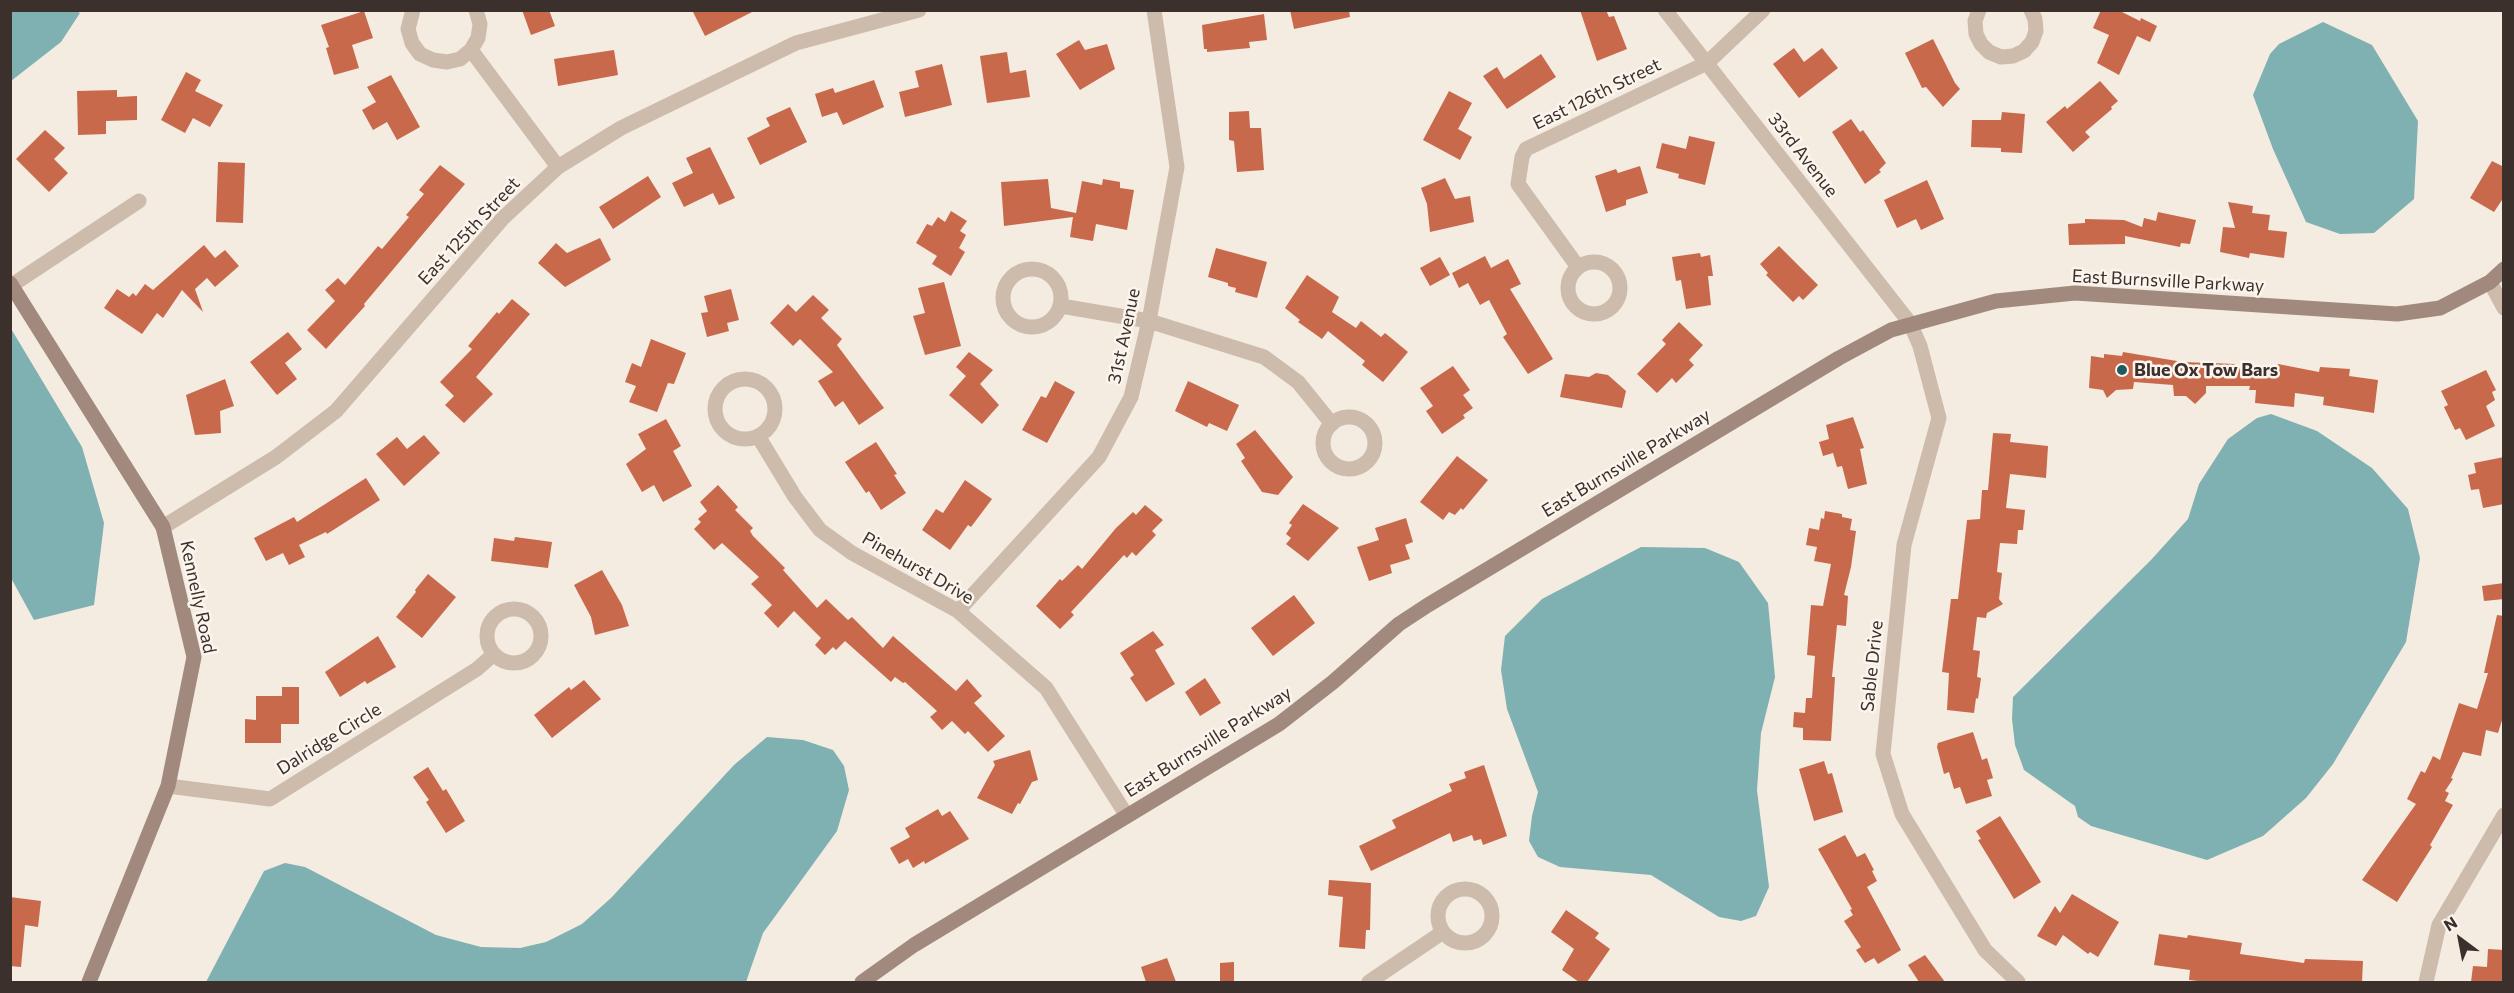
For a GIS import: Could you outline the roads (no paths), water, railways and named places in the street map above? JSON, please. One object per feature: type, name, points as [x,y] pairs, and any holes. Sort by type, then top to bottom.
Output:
[{"type":"street","points":[[413,10],[408,29],[412,43],[420,54],[433,60],[447,62],[460,59],[471,50],[478,38],[480,24],[476,10]]},
{"type":"street","name":"31st Avenue","points":[[958,611],[1099,457],[1131,397],[1149,321],[1177,167],[1154,10]]},
{"type":"street","name":"33rd Avenue","points":[[1665,10],[1910,323]]},
{"type":"street","name":"East 126th Street","points":[[1578,267],[1518,184],[1522,157],[1526,149],[1707,63],[1763,10]]},
{"type":"street","points":[[1979,10],[1975,21],[1976,34],[1981,44],[1989,52],[2001,57],[2013,56],[2024,51],[2032,42],[2036,31],[2035,19],[2031,10]]},
{"type":"street","name":"East 125th Street","points":[[163,527],[276,457],[336,411],[503,218],[558,167],[621,128],[796,43],[912,11]]},
{"type":"street","points":[[471,50],[558,167]]},
{"type":"street","points":[[11,284],[139,201]]},
{"type":"street","name":"East Burnsville Parkway","points":[[862,982],[914,945],[1279,724],[1319,694],[1392,630],[1428,605],[1839,358],[1891,330],[1996,301],[2075,293],[2397,314],[2440,308],[2490,282],[2504,269]]},
{"type":"street","points":[[2490,282],[2504,308]]},
{"type":"street","name":"Kennelly Road","points":[[11,284],[163,527],[194,657],[168,786],[90,982]]},
{"type":"street","points":[[1061,306],[1149,321],[1264,357],[1298,382],[1332,424]]},
{"type":"street","name":"Sable Drive","points":[[1910,323],[1920,346],[1939,418],[1904,545],[1883,754],[1902,814],[1985,950],[2018,982]]},
{"type":"street","name":"Pinehurst Drive","points":[[758,436],[795,497],[820,530],[852,554],[958,611],[1046,688],[1127,816]]},
{"type":"street","name":"Dalridge Circle","points":[[168,786],[270,799],[477,669],[494,654]]},
{"type":"street","points":[[2426,982],[2439,925],[2504,815]]},
{"type":"street","points":[[1369,982],[1443,932]]},
{"type":"water","points":[[11,11],[76,11],[80,13],[61,42],[11,81]]},
{"type":"water","points":[[2323,22],[2372,45],[2418,121],[2414,199],[2374,233],[2340,234],[2306,222],[2273,149],[2253,95],[2270,54],[2279,44]]},
{"type":"water","points":[[10,327],[82,447],[104,523],[94,605],[34,620],[11,578]]},
{"type":"water","points":[[2271,414],[2317,431],[2372,468],[2408,509],[2420,558],[2406,642],[2333,764],[2306,798],[2263,836],[2207,860],[2091,826],[2078,817],[2075,806],[2024,770],[2015,745],[2012,719],[2013,697],[2151,560],[2188,519],[2199,484],[2228,439],[2257,418]]},
{"type":"water","points":[[1641,547],[1705,548],[1739,562],[1768,603],[1775,677],[1761,733],[1757,790],[1769,887],[1756,916],[1741,921],[1719,917],[1651,875],[1560,867],[1538,857],[1529,841],[1538,792],[1507,709],[1501,670],[1505,636],[1542,599]]},
{"type":"water","points":[[767,737],[803,740],[833,750],[844,766],[849,790],[837,831],[763,933],[746,982],[206,982],[264,871],[285,863],[305,867],[436,935],[481,947],[520,948],[546,942],[582,924],[611,898],[734,765]]},
{"type":"place","name":"Blue Ox Tow Bars","points":[[2122,370]]}]
